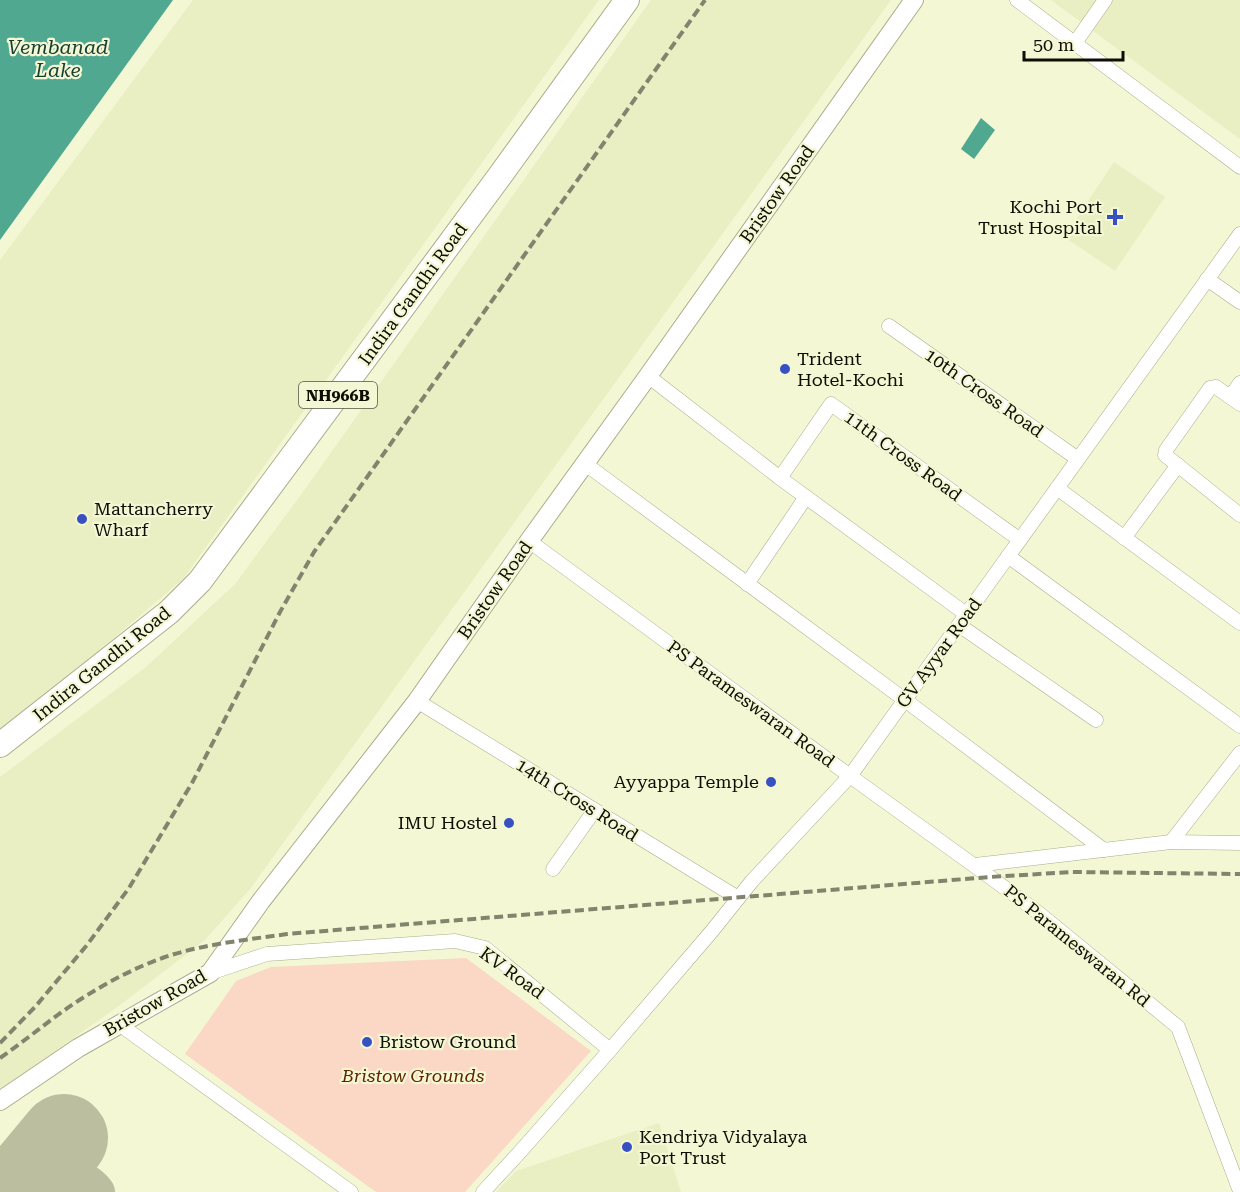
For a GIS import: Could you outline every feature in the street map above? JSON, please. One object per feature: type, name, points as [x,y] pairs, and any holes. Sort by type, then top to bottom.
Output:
[{"type":"highway","name":"Indira Gandhi Road","points":[[0,745],[169,612],[200,580],[492,187],[627,0]]},
{"type":"street","name":"Bristow Road","points":[[0,1101],[78,1048],[210,973],[261,902],[417,701],[914,0]]},
{"type":"street","points":[[1017,0],[1240,167]]},
{"type":"street","points":[[1075,44],[1105,0]]},
{"type":"street","name":"GV Ayyar Road","points":[[610,1050],[752,881],[850,776],[1240,234]]},
{"type":"street","points":[[1207,279],[1240,302]]},
{"type":"street","name":"10th Cross Road","points":[[889,326],[1078,459]]},
{"type":"street","points":[[648,376],[1096,720]]},
{"type":"street","points":[[1240,383],[1235,400],[1216,387],[1210,388],[1166,450],[1165,455],[1240,515]]},
{"type":"street","name":"11th Cross Road","points":[[780,478],[831,404],[1020,540]]},
{"type":"street","points":[[584,463],[1104,850]]},
{"type":"street","points":[[1124,537],[1178,465]]},
{"type":"street","points":[[1057,488],[1240,623]]},
{"type":"street","points":[[747,584],[806,497]]},
{"type":"street","name":"PS Parameswaran Road","points":[[528,542],[975,865]]},
{"type":"street","points":[[1008,556],[1240,726]]},
{"type":"street","name":"14th Cross Road","points":[[417,701],[738,898]]},
{"type":"street","points":[[1171,842],[1240,753]]},
{"type":"street","points":[[553,869],[594,811]]},
{"type":"street","points":[[975,865],[1171,842],[1240,843]]},
{"type":"street","name":"PS Parameswaran Rd","points":[[975,865],[1036,911],[1178,1027],[1240,1191]]},
{"type":"street","name":"KV Road","points":[[210,973],[267,954],[455,941],[484,948],[610,1050]]},
{"type":"street","points":[[119,1024],[351,1192]]},
{"type":"street","points":[[483,1192],[610,1050]]},
{"type":"shaded area","points":[[193,0],[599,0],[183,579],[0,735],[0,260]]},
{"type":"shaded area","points":[[651,0],[891,0],[250,889],[205,940],[120,1005],[0,1090],[0,777],[146,667],[235,584],[311,481]]},
{"type":"shaded area","points":[[1051,0],[1240,0],[1240,139]]},
{"type":"shaded area","name":"Kochi Port Trust Hospital","points":[[1114,162],[1165,197],[1115,271],[1064,237]]},
{"type":"shaded area","name":"Kendriya Vidyalaya Port Trust","points":[[659,1123],[681,1192],[496,1192],[516,1171]]},
{"type":"shaded area","points":[[90,1164],[103,1175],[112,1192],[68,1192]]},
{"type":"green space","name":"Bristow Grounds","points":[[466,958],[591,1051],[465,1192],[376,1192],[185,1054],[236,981],[271,967]]},
{"type":"water","name":"Vembanad Lake","points":[[0,0],[173,0],[0,240]]},
{"type":"water","points":[[981,118],[995,130],[974,159],[961,149]]},
{"type":"taxiway","points":[[27,1182],[47,1174],[63,1174],[79,1178],[97,1192]]},
{"type":"runway","points":[[19,1192],[64,1138]]},
{"type":"railway","points":[[0,1043],[35,1007],[87,945],[129,888],[192,783],[280,612],[314,552],[705,0]]},
{"type":"railway","points":[[0,1058],[71,1005],[124,975],[165,957],[241,940],[287,934],[990,877],[1072,872],[1240,874]]},
{"type":"place","name":"Kochi Port Trust Hospital","points":[[1115,217]]},
{"type":"place","name":"Trident Hotel-Kochi","points":[[785,369]]},
{"type":"place","name":"Mattancherry Wharf","points":[[82,519]]},
{"type":"place","name":"Ayyappa Temple","points":[[771,782]]},
{"type":"place","name":"IMU Hostel","points":[[509,823]]},
{"type":"place","name":"Bristow Ground","points":[[367,1042]]},
{"type":"place","name":"Kendriya Vidyalaya Port Trust","points":[[627,1147]]}]
